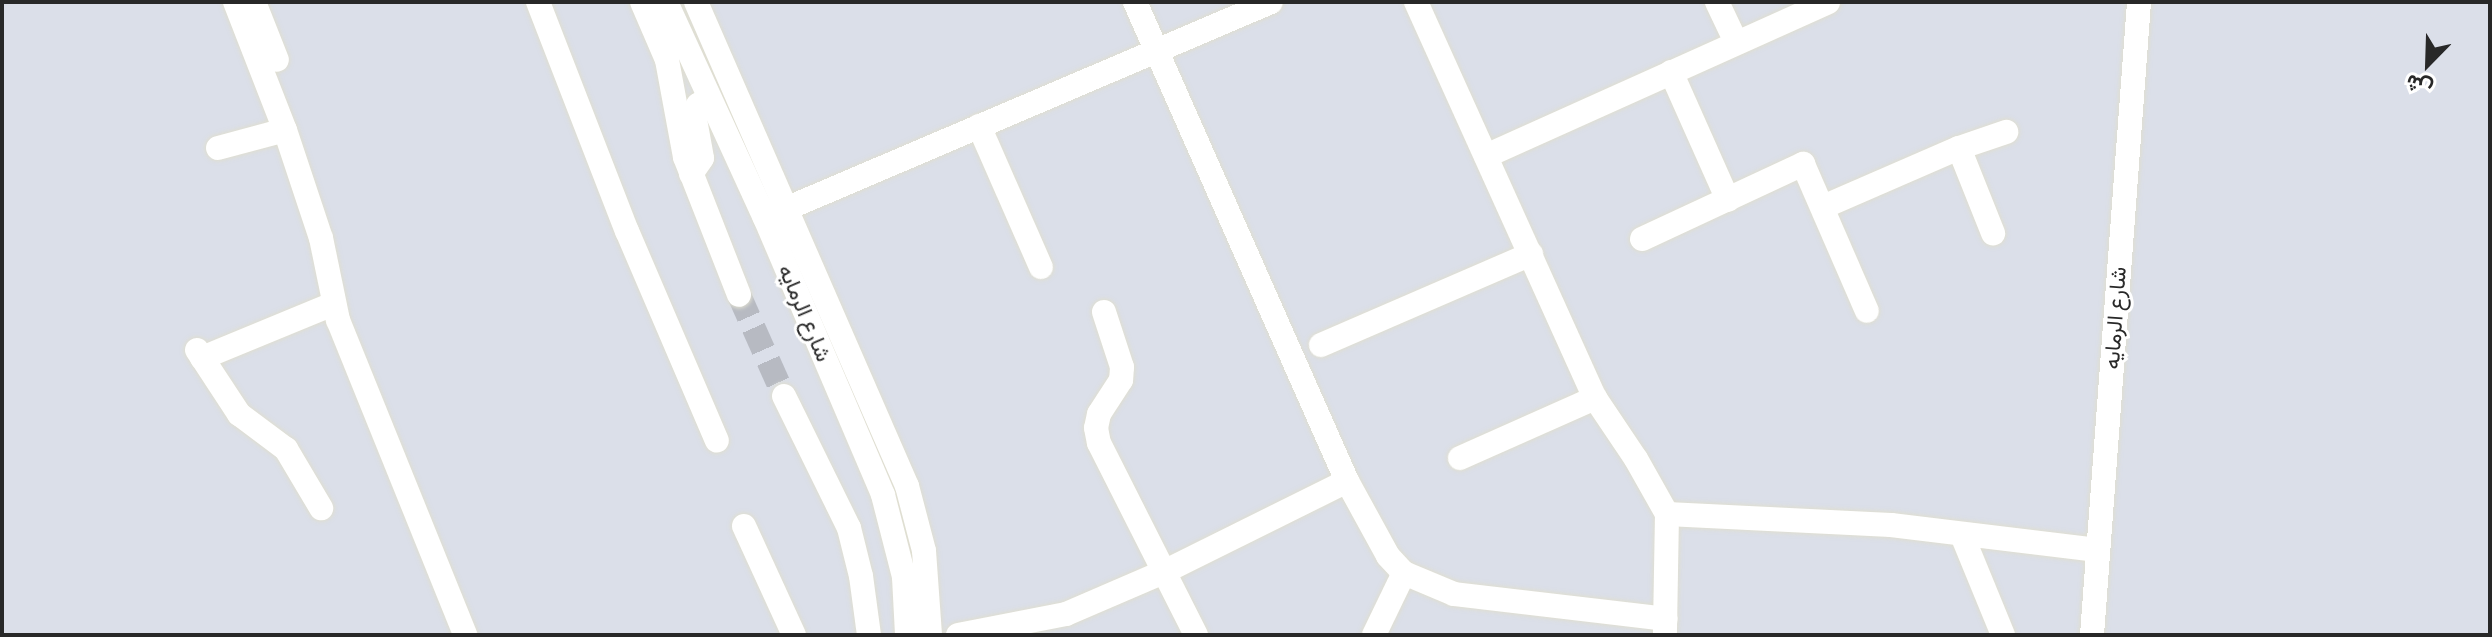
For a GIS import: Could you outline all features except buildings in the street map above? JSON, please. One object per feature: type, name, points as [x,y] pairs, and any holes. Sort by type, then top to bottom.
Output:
[{"type":"street","points":[[235,2],[285,130],[321,238],[333,304],[465,635]]},
{"type":"street","points":[[254,2],[277,60]]},
{"type":"street","points":[[538,2],[627,231],[717,441]]},
{"type":"street","points":[[642,2],[667,60],[691,174],[739,295]]},
{"type":"street","name":"شارع الرمايه","points":[[666,2],[765,218],[883,495],[902,567],[907,635]]},
{"type":"street","name":"شارع الرمايه","points":[[696,2],[907,486],[924,551],[930,635]]},
{"type":"street","points":[[1135,2],[1347,481],[1388,556],[1404,573],[1454,594],[1665,627],[1667,514],[1636,459],[1595,398],[1486,156],[1427,5]]},
{"type":"street","points":[[765,218],[1271,2]]},
{"type":"street","points":[[1717,2],[1736,42]]},
{"type":"street","points":[[1486,156],[1828,2]]},
{"type":"street","name":"شارع الرمايه","points":[[2092,635],[2139,2]]},
{"type":"street","points":[[1671,72],[1728,200]]},
{"type":"street","points":[[691,174],[702,158],[694,114],[698,105],[709,98]]},
{"type":"street","points":[[979,126],[1041,267]]},
{"type":"street","points":[[218,148],[285,130]]},
{"type":"street","points":[[1823,207],[1959,148],[2006,132]]},
{"type":"street","points":[[1959,148],[1993,233]]},
{"type":"street","points":[[1642,239],[1803,164],[1867,311]]},
{"type":"street","points":[[1321,345],[1531,254]]},
{"type":"street","points":[[321,508],[286,449],[239,414],[200,354],[333,304]]},
{"type":"street","points":[[1104,312],[1122,367],[1121,380],[1099,414],[1096,428],[1099,443],[1196,635]]},
{"type":"street","points":[[784,396],[809,451],[828,483],[842,482],[849,488],[866,532],[856,552],[869,635]]},
{"type":"street","points":[[1460,458],[1595,398]]},
{"type":"street","points":[[958,635],[1066,614],[1166,571],[1347,481]]},
{"type":"street","points":[[1667,514],[1891,525],[2097,550]]},
{"type":"street","points":[[744,526],[794,635]]},
{"type":"street","points":[[1962,535],[2003,635]]},
{"type":"street","points":[[1374,635],[1404,573]]},
{"type":"tunnel","points":[[739,295],[784,396]]}]
